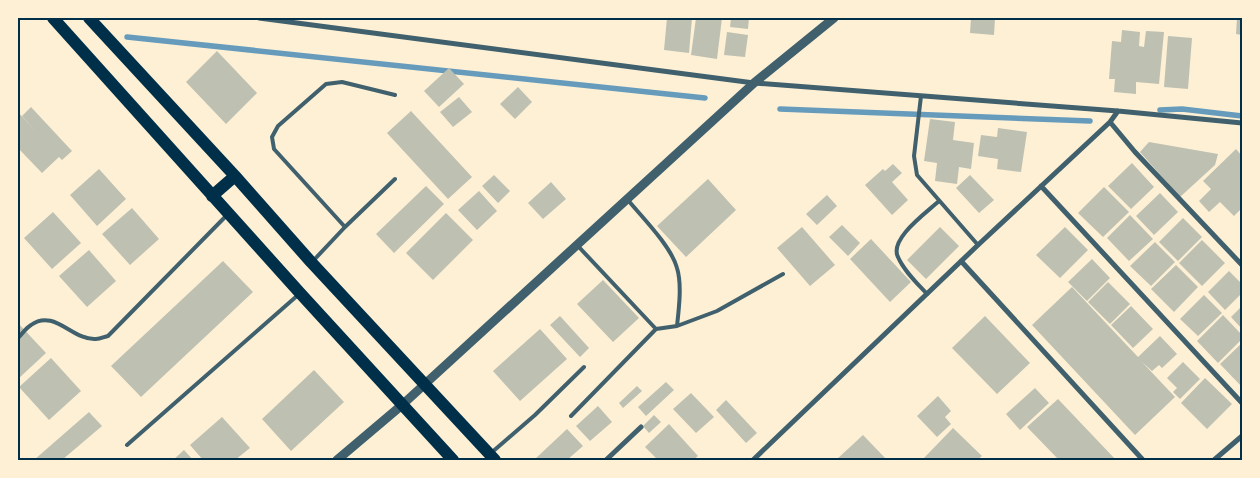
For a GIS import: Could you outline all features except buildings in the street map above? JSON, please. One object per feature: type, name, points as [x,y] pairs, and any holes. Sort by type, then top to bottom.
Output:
[{"type":"main road","points":[[53,18],[212,196],[453,460]]},
{"type":"main road","points":[[89,18],[492,457]]},
{"type":"main road","points":[[212,196],[235,176]]},
{"type":"street","points":[[259,18],[754,83],[1118,111],[1242,123]]},
{"type":"street","points":[[337,460],[402,405],[754,83],[834,18]]},
{"type":"street","points":[[753,460],[961,261],[1110,122],[1118,111]]},
{"type":"street","points":[[1110,122],[1135,152],[1242,265]]},
{"type":"street","points":[[1041,186],[1242,403]]},
{"type":"street","points":[[961,261],[1143,460]]},
{"type":"street","points":[[606,460],[641,427]]},
{"type":"street","points":[[1214,460],[1242,436]]},
{"type":"lane","points":[[345,226],[274,149],[272,137],[278,126],[326,84],[342,82],[395,95]]},
{"type":"lane","points":[[921,96],[914,156],[914,166],[917,175],[978,245]]},
{"type":"lane","points":[[311,262],[345,226],[395,179]]},
{"type":"lane","points":[[627,199],[664,242],[677,268],[680,299],[677,326]]},
{"type":"lane","points":[[927,294],[897,256],[896,247],[900,238],[939,201]]},
{"type":"lane","points":[[18,338],[32,324],[42,320],[50,320],[84,336],[95,339],[108,336],[229,214]]},
{"type":"lane","points":[[577,245],[656,329]]},
{"type":"lane","points":[[571,416],[656,329],[677,326],[717,311],[783,274]]},
{"type":"lane","points":[[127,445],[300,293]]},
{"type":"lane","points":[[492,457],[584,367]]},
{"type":"waterway","points":[[127,37],[705,98]]},
{"type":"waterway","points":[[780,109],[1090,121]]},
{"type":"waterway","points":[[1160,110],[1182,109],[1242,116]]}]
